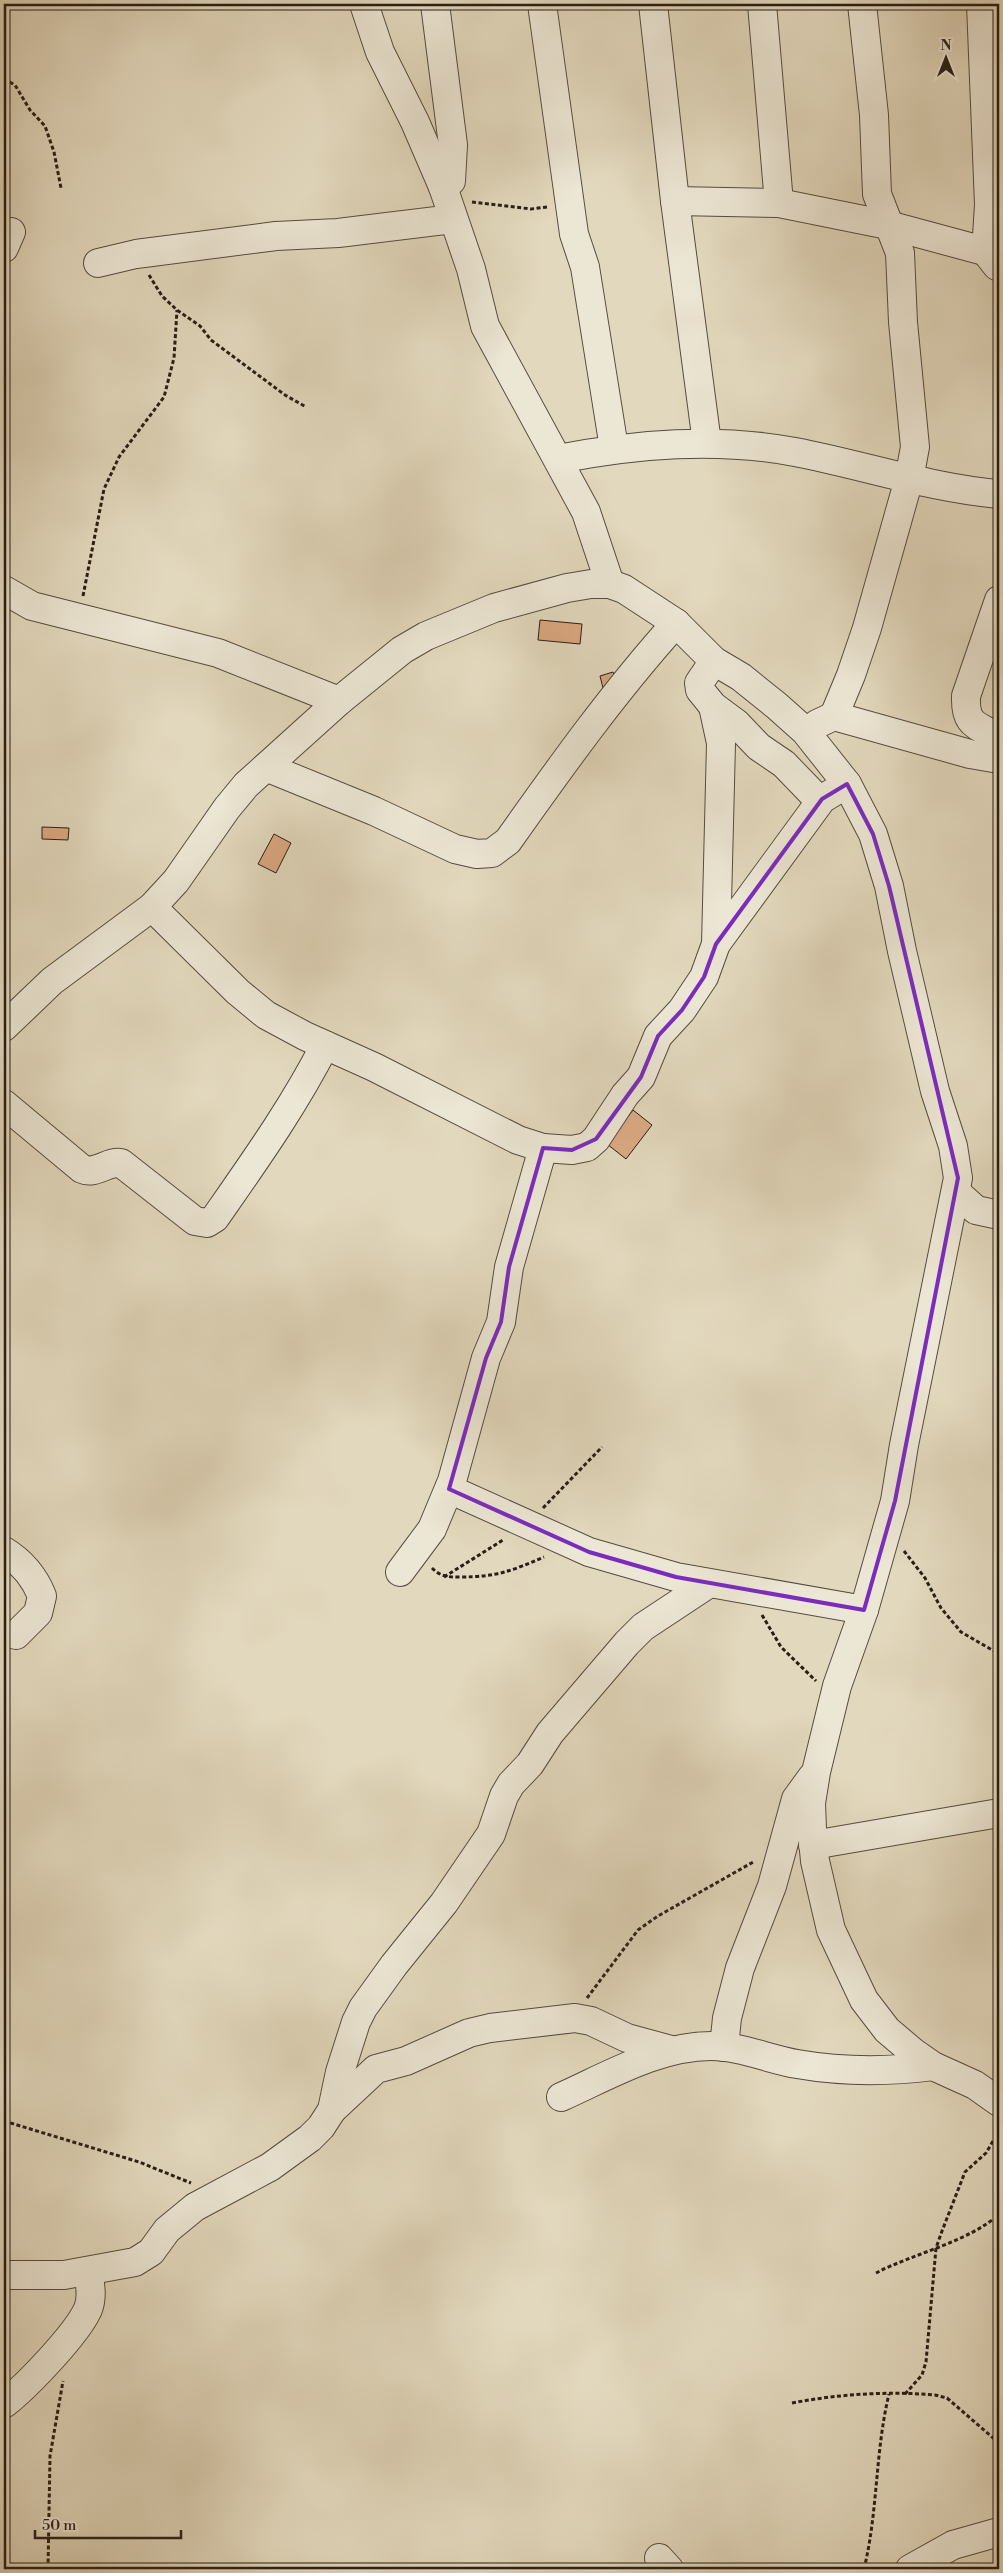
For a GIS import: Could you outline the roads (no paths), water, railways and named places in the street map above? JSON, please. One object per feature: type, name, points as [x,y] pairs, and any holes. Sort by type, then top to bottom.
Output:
[{"type":"street","points":[[364,4],[380,52],[415,122],[448,204],[471,269],[485,326],[586,512],[610,584]]},
{"type":"street","points":[[435,4],[453,144],[448,204]]},
{"type":"street","points":[[542,4],[568,199],[574,234],[585,267],[614,448]]},
{"type":"street","points":[[653,4],[675,201],[706,442]]},
{"type":"street","points":[[762,4],[779,203]]},
{"type":"street","points":[[805,731],[834,716],[851,675],[909,479],[915,447],[913,410],[903,322],[900,253],[876,194],[874,116],[862,4]]},
{"type":"street","points":[[675,201],[779,203],[888,225],[995,258],[994,200],[981,4]]},
{"type":"street","points":[[98,263],[136,254],[276,236],[338,233],[448,204]]},
{"type":"street","points":[[558,459],[614,448],[706,442],[794,452],[909,479],[973,492],[999,494]]},
{"type":"street","points":[[4,1027],[52,981],[152,907],[176,881],[227,808],[246,785],[339,701],[402,650],[426,636],[494,608],[583,585],[610,584],[624,589],[676,623],[714,661],[741,677],[805,731],[848,784],[873,834],[889,886],[902,951],[935,1091],[953,1146],[958,1178],[886,1532],[864,1610],[849,1647],[816,1772],[811,1802],[813,1845],[819,1886],[831,1930],[864,2000],[887,2030],[933,2066],[987,2088],[999,2102]]},
{"type":"street","points":[[4,590],[32,606],[218,653],[339,701]]},
{"type":"street","points":[[999,600],[966,696],[966,712],[969,721],[999,738]]},
{"type":"street","points":[[266,767],[374,812],[455,849],[477,854],[492,853],[508,841],[585,732],[641,661],[676,623]]},
{"type":"street","points":[[714,661],[699,683],[700,690],[713,706],[736,723],[759,747],[784,764],[813,794],[822,799]]},
{"type":"street","points":[[713,706],[721,743],[716,944]]},
{"type":"street","points":[[834,716],[970,754],[999,759]]},
{"type":"street","points":[[152,907],[238,992],[266,1014],[325,1045],[374,1066],[518,1140],[543,1148],[572,1150],[586,1147],[596,1139],[625,1095],[641,1078],[658,1036],[682,1010],[704,977],[716,944],[822,799],[848,784]]},
{"type":"street","points":[[4,1104],[82,1169],[87,1171],[121,1163],[195,1221],[207,1223],[215,1218],[274,1131],[310,1076],[325,1045]]},
{"type":"street","points":[[407,1563],[432,1529],[450,1489],[486,1358],[501,1322],[509,1267],[543,1148]]},
{"type":"street","points":[[956,1192],[976,1210],[999,1215]]},
{"type":"street","points":[[450,1489],[575,1546],[606,1557],[708,1584],[864,1610]]},
{"type":"street","points":[[4,1551],[17,1559],[27,1569],[42,1596],[38,1613],[16,1635]]},
{"type":"street","points":[[332,2110],[340,2072],[356,2022],[363,2008],[394,1965],[444,1903],[491,1834],[504,1796],[511,1784],[530,1764],[550,1734],[627,1643],[643,1627],[708,1584]]},
{"type":"street","points":[[724,2047],[727,2018],[735,1985],[752,1932],[772,1886],[796,1799],[816,1772]]},
{"type":"street","points":[[813,1845],[999,1813]]},
{"type":"street","points":[[4,2275],[64,2275],[135,2262],[143,2258],[152,2252],[159,2239],[180,2218],[219,2194],[270,2167],[296,2150],[321,2127],[332,2110],[376,2069],[406,2061],[469,2033],[564,2018],[591,2021],[627,2038],[671,2050],[724,2047],[798,2064],[855,2071],[896,2071],[933,2066]]},
{"type":"street","points":[[561,2097],[671,2050]]},
{"type":"street","points":[[4,2404],[16,2395],[51,2358],[88,2310],[91,2288],[88,2271]]},
{"type":"street","points":[[910,2569],[953,2545],[999,2532]]}]
